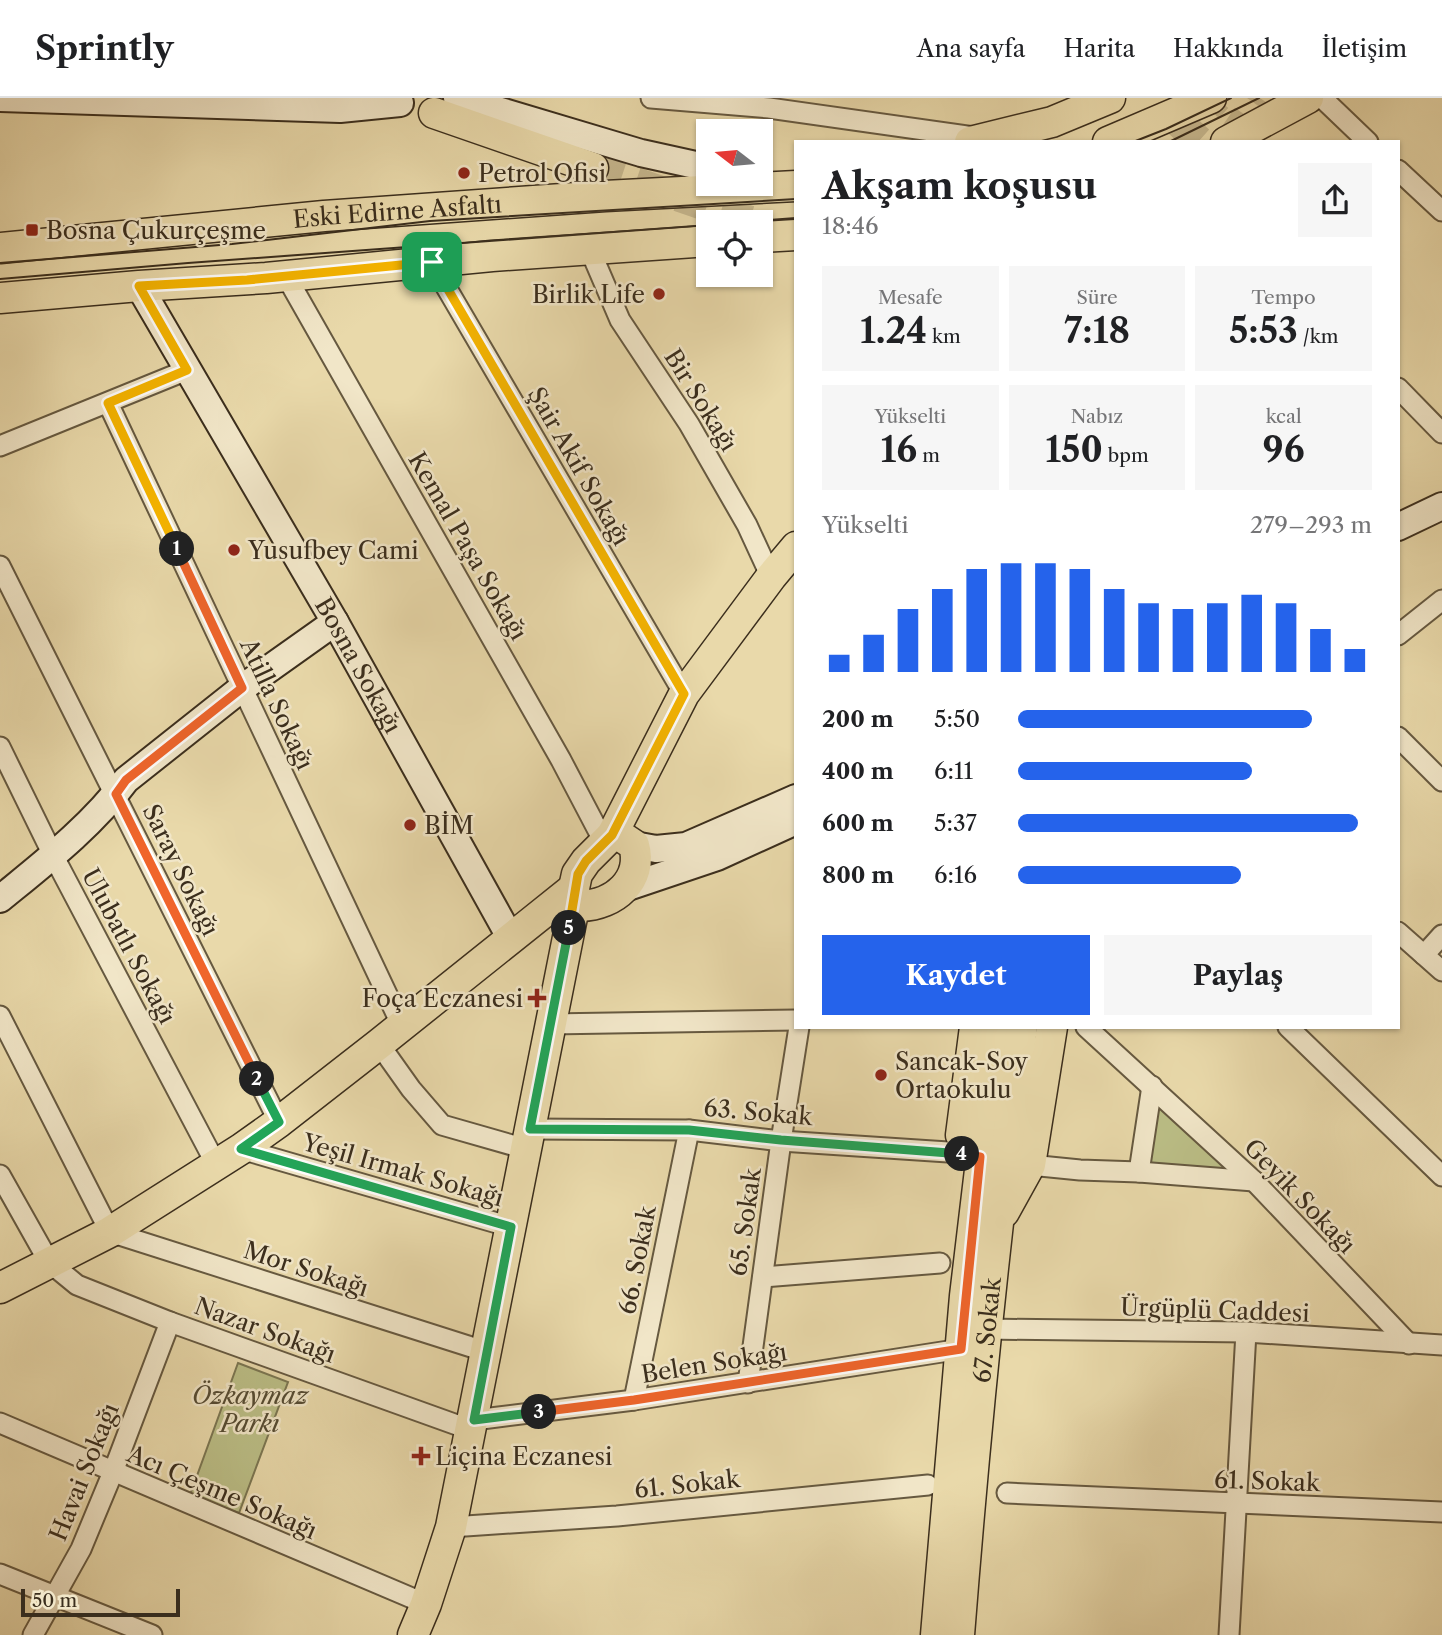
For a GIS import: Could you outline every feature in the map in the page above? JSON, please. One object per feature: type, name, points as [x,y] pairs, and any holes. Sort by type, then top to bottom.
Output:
[{"type":"main road","points":[[978,140],[1052,122],[1111,98]]},
{"type":"main road","points":[[1113,140],[1211,98]]},
{"type":"main road","points":[[1246,135],[1308,98]]},
{"type":"main road","points":[[445,106],[593,168]]},
{"type":"main road","name":"Eski Edirne Asfaltı","points":[[0,248],[324,216],[794,186]]},
{"type":"main road","points":[[773,236],[794,235]]},
{"type":"main road","name":"Eski Edirne Asfaltı","points":[[0,299],[696,242]]},
{"type":"main road","points":[[413,1635],[426,1604],[450,1527],[487,1352],[578,874],[586,861],[617,841],[684,694],[794,549]]},
{"type":"main road","points":[[574,895],[581,906],[590,906],[611,898],[625,888],[636,867],[617,841]]},
{"type":"main road","points":[[0,1288],[110,1232],[217,1166],[279,1122],[391,1035],[510,937],[574,895]]},
{"type":"main road","points":[[975,1029],[961,1135],[980,1157]]},
{"type":"main road","name":"67. Sokak","points":[[936,1635],[980,1157],[997,1029]]},
{"type":"main road","name":"67. Sokak","points":[[959,1635],[985,1329],[1022,1029]]},
{"type":"main road","points":[[996,1224],[1030,1165],[1052,1029]]},
{"type":"street","points":[[651,98],[770,103],[978,140]]},
{"type":"street","points":[[1322,98],[1366,140]]},
{"type":"street","points":[[0,99],[340,109],[393,100],[445,106],[696,165]]},
{"type":"street","points":[[1400,172],[1442,211]]},
{"type":"street","points":[[774,182],[794,186]]},
{"type":"street","name":"Bir Sokağı","points":[[590,250],[620,320],[689,424],[747,525],[771,577]]},
{"type":"street","name":"Şair Akif Sokağı","points":[[432,262],[684,694]]},
{"type":"street","name":"Kemal Paşa Sokağı","points":[[286,276],[561,760],[617,841]]},
{"type":"street","name":"Bosna Sokağı","points":[[139,286],[335,622],[510,937]]},
{"type":"street","points":[[0,446],[187,370]]},
{"type":"street","points":[[1400,390],[1442,433]]},
{"type":"street","name":"Atilla Sokağı","points":[[108,403],[242,688],[391,1035],[411,1088],[442,1125],[528,1139]]},
{"type":"street","points":[[1400,526],[1440,509]]},
{"type":"street","name":"Saray Sokağı","points":[[0,566],[279,1122]]},
{"type":"street","points":[[1400,633],[1442,600]]},
{"type":"street","points":[[0,899],[53,855],[116,794],[126,780],[242,688],[335,622]]},
{"type":"street","points":[[1400,739],[1442,781]]},
{"type":"street","name":"Ulubatlı Sokağı","points":[[0,747],[53,855],[217,1166]]},
{"type":"street","points":[[617,841],[656,849],[686,846],[794,799]]},
{"type":"street","points":[[625,888],[716,857],[794,822]]},
{"type":"street","points":[[1400,934],[1442,971]]},
{"type":"street","points":[[1424,955],[1442,935]]},
{"type":"street","points":[[0,1016],[110,1232]]},
{"type":"street","points":[[550,1024],[794,1020]]},
{"type":"street","name":"65. Sokak","points":[[748,1383],[799,1029]]},
{"type":"street","name":"Geyik Sokağı","points":[[1088,1029],[1254,1181],[1409,1344]]},
{"type":"street","points":[[1290,1029],[1442,1176]]},
{"type":"street","points":[[1139,1172],[1152,1086]]},
{"type":"street","name":"63. Sokak","points":[[528,1139],[689,1130],[980,1157]]},
{"type":"street","name":"66. Sokak","points":[[634,1400],[689,1130]]},
{"type":"street","name":"Yeşil Irmak Sokağı","points":[[241,1149],[511,1227]]},
{"type":"street","points":[[1030,1165],[1254,1181]]},
{"type":"street","points":[[0,1175],[49,1262]]},
{"type":"street","name":"Mor Sokağı","points":[[110,1232],[487,1352]]},
{"type":"street","name":"Nazar Sokağı","points":[[49,1262],[78,1285],[170,1322],[472,1425]]},
{"type":"street","points":[[763,1277],[940,1262]]},
{"type":"street","name":"Havai Sokağı","points":[[33,1635],[81,1549],[170,1322]]},
{"type":"street","name":"Ürgüplü Caddesi","points":[[985,1329],[1246,1332],[1442,1345]]},
{"type":"street","points":[[1229,1635],[1246,1332]]},
{"type":"street","name":"Belen Sokağı","points":[[472,1425],[961,1349]]},
{"type":"street","name":"Acı Çeşme Sokağı","points":[[0,1423],[426,1604]]},
{"type":"street","name":"61. Sokak","points":[[450,1527],[617,1516],[928,1485]]},
{"type":"street","name":"61. Sokak","points":[[1007,1493],[1442,1512]]},
{"type":"street","points":[[0,1574],[152,1635]]},
{"type":"green space","points":[[1157,1100],[1233,1173],[1147,1163]]},
{"type":"green space","name":"Özkaymaz Parkı","points":[[238,1363],[288,1382],[239,1513],[190,1495]]},
{"type":"tunnel","points":[[1180,140],[1217,98]]},
{"type":"tunnel","points":[[1231,140],[1260,98]]},
{"type":"tunnel","points":[[593,168],[718,210]]},
{"type":"tram line","points":[[1138,140],[1231,98]]},
{"type":"tram line","points":[[1173,140],[1259,98]]},
{"type":"tram line","points":[[0,263],[232,244],[430,221],[794,199]]},
{"type":"tram line","points":[[773,220],[794,218]]},
{"type":"tram line","points":[[0,279],[696,226]]},
{"type":"place","name":"Petrol Ofisi","points":[[464,173]]},
{"type":"place","name":"Bosna Çukurçeşme","points":[[32,230]]},
{"type":"place","name":"Birlik Life","points":[[659,294]]},
{"type":"place","name":"Yusufbey Cami","points":[[234,550]]},
{"type":"place","name":"BİM","points":[[410,825]]},
{"type":"place","name":"Foça Eczanesi","points":[[537,998]]},
{"type":"place","name":"Sancak-Soy Ortaokulu","points":[[881,1075]]},
{"type":"place","name":"Liçina Eczanesi","points":[[421,1456]]},
{"type":"route","points":[[432,262],[684,694],[612,835],[597,848],[578,874],[574,888],[575,902],[530,1129],[689,1130],[980,1157],[961,1349],[634,1400],[474,1420],[511,1227],[241,1149],[279,1122],[116,794],[126,780],[242,688],[108,403],[187,370],[139,286],[247,280],[432,262]]}]
